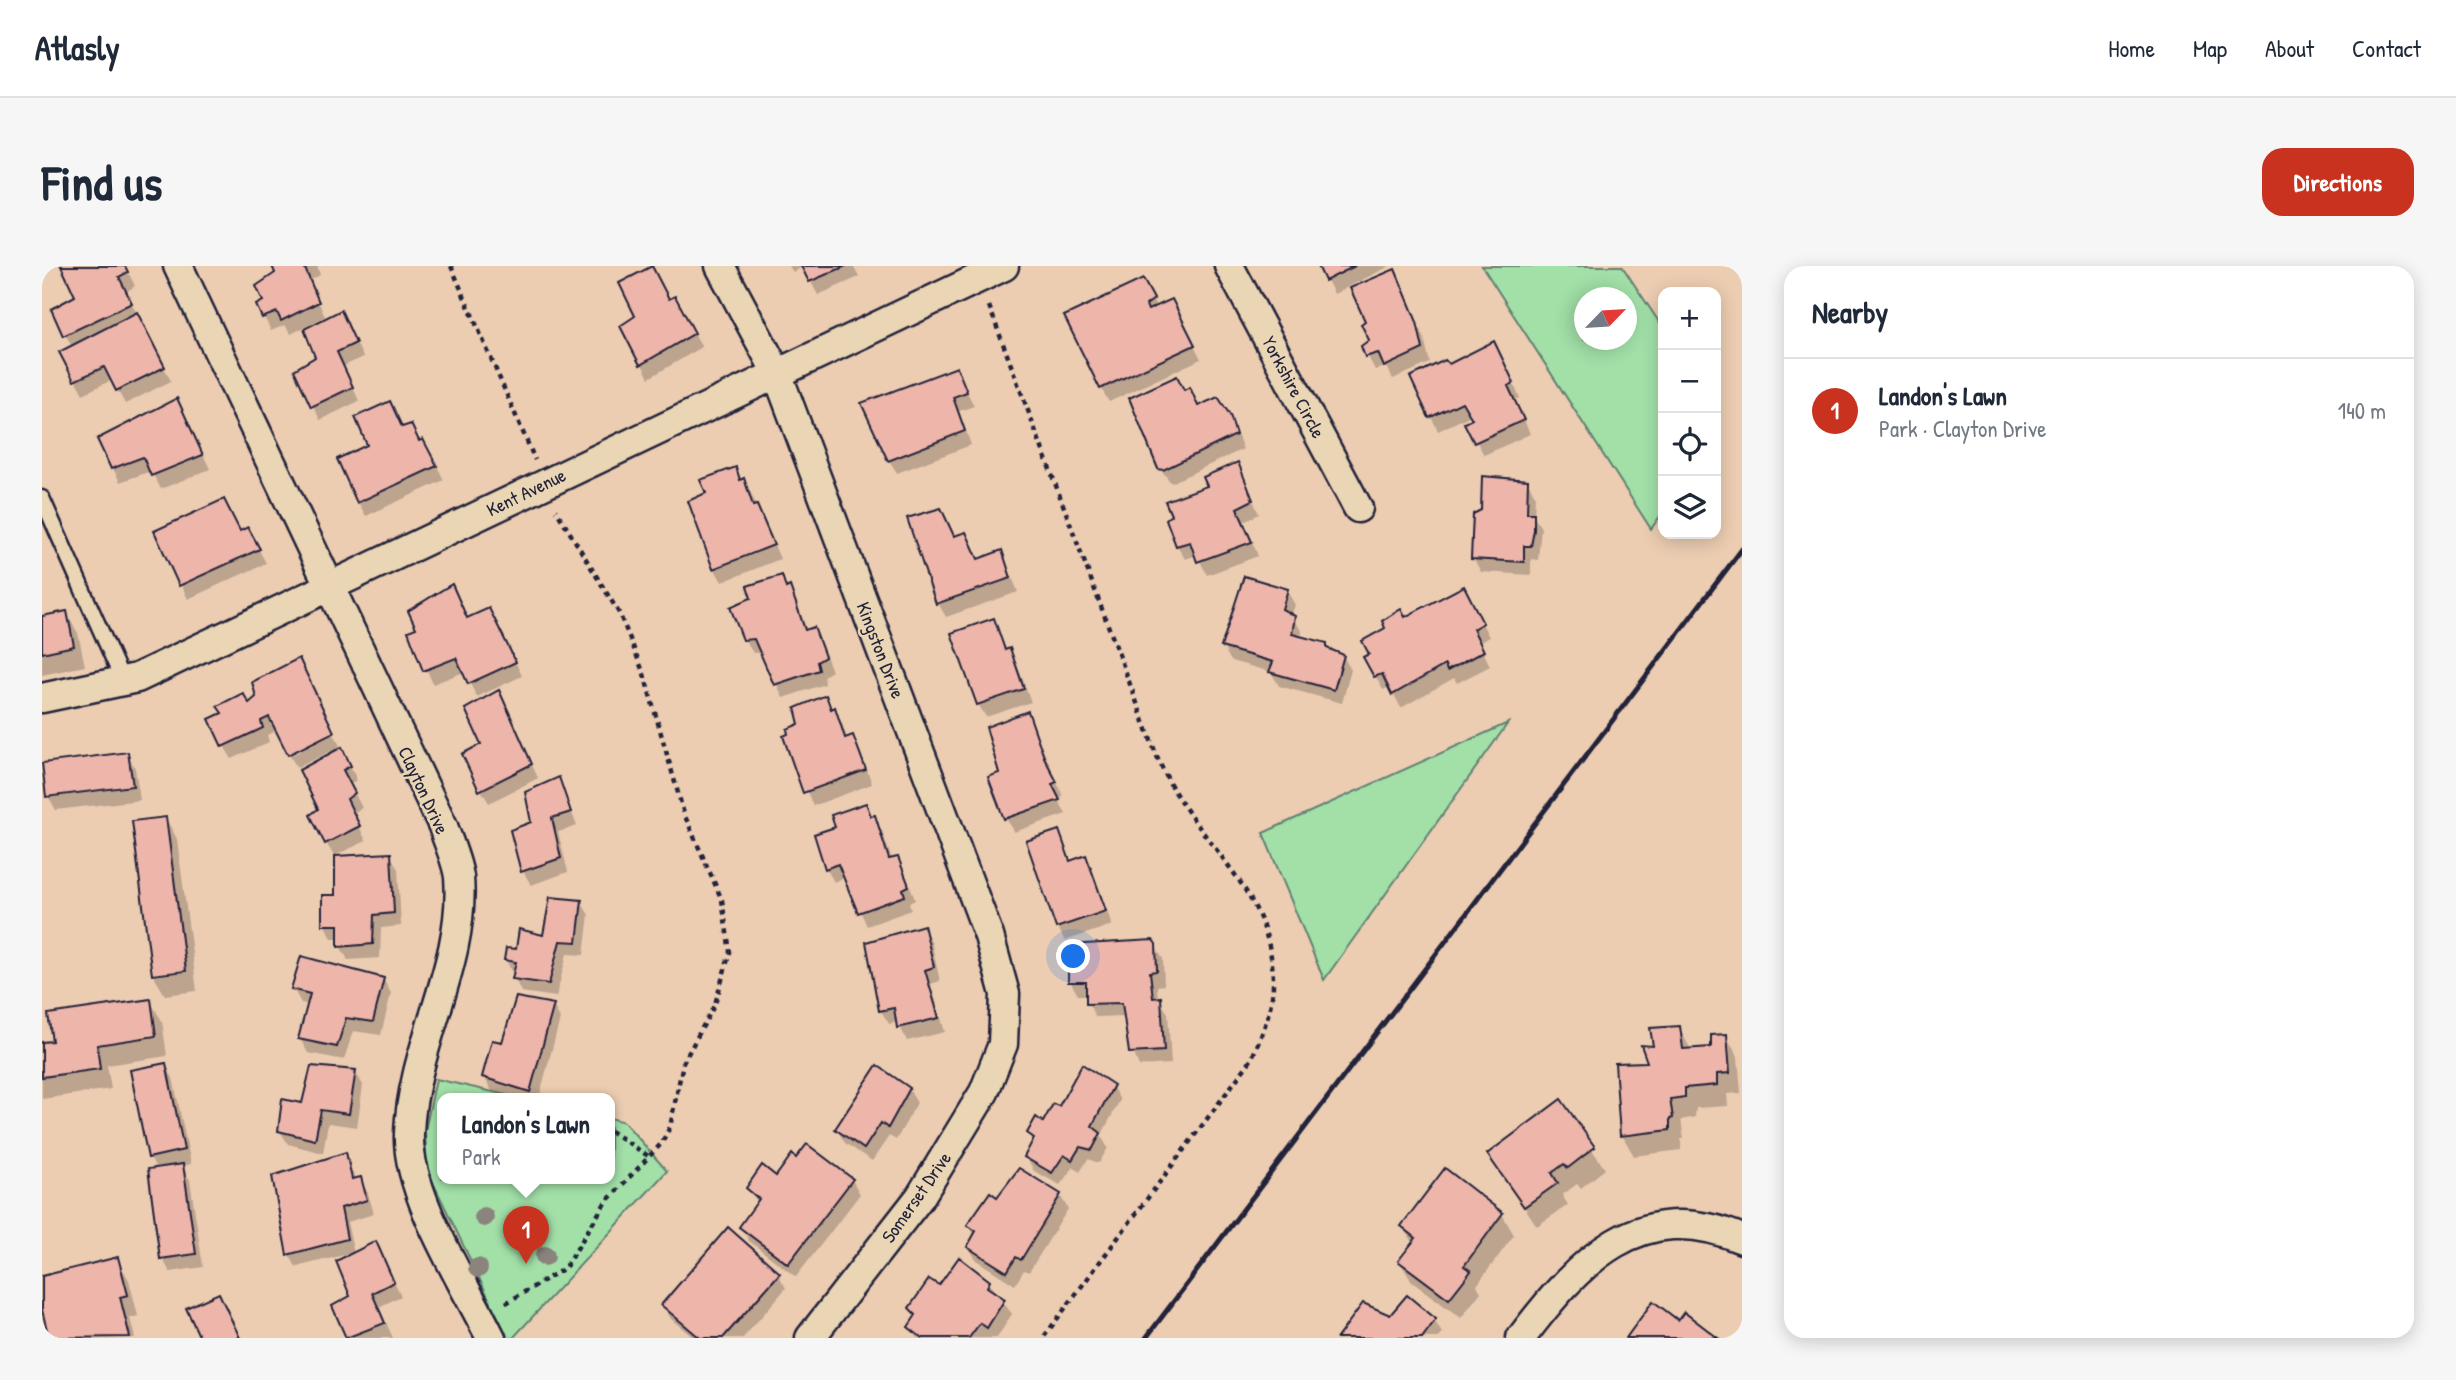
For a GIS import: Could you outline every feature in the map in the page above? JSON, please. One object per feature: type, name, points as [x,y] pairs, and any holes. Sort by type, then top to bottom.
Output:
[{"type":"street","name":"Clayton Drive","points":[[178,266],[327,587],[443,827],[459,876],[457,924],[417,1084],[408,1133],[416,1187],[486,1327]]},
{"type":"street","name":"Kingston Drive","points":[[720,266],[777,373],[989,936],[1005,994],[1003,1044]]},
{"type":"street","name":"Kent Avenue","points":[[42,698],[137,678],[1004,266]]},
{"type":"street","name":"Yorkshire Circle","points":[[1229,266],[1358,508]]},
{"type":"street","name":"Somerset Drive","points":[[810,1338],[920,1197],[984,1092],[1003,1044]]},
{"type":"street","points":[[1521,1338],[1583,1264],[1613,1242],[1651,1228],[1689,1223],[1715,1228],[1742,1239]]},
{"type":"lane","points":[[42,498],[123,681]]},
{"type":"path","points":[[451,266],[560,520],[601,583],[630,639],[651,698],[672,780],[722,900],[730,952],[724,982],[684,1063],[670,1126],[650,1157],[605,1203],[565,1268],[486,1327]]},
{"type":"path","points":[[978,279],[1156,754],[1184,807],[1235,870],[1256,907],[1269,939],[1273,985],[1264,1027],[1251,1060],[1043,1338]]},
{"type":"path","points":[[615,1134],[650,1157]]},
{"type":"green space","points":[[1482,266],[1622,266],[1636,287],[1574,287],[1574,350],[1637,350],[1637,289],[1658,320],[1658,519],[1651,529]]},
{"type":"green space","points":[[1508,723],[1324,980],[1263,833]]},
{"type":"green space","points":[[436,1079],[497,1093],[437,1093],[437,1184],[615,1184],[615,1119],[624,1122],[667,1171],[513,1338],[508,1338],[427,1170],[425,1131]]},
{"type":"building","points":[[61,266],[125,266],[128,272],[119,277],[132,303],[63,336],[51,309],[75,296]]},
{"type":"building","points":[[272,266],[304,266],[319,302],[281,321],[277,312],[262,318],[256,305],[263,301],[256,286],[275,273]]},
{"type":"building","points":[[652,266],[669,299],[675,296],[695,333],[640,365],[620,326],[635,316],[619,283]]},
{"type":"building","points":[[801,266],[846,266],[809,282]]},
{"type":"building","points":[[1318,266],[1355,266],[1325,281]]},
{"type":"building","points":[[1395,269],[1417,322],[1423,349],[1384,367],[1378,353],[1365,357],[1361,346],[1369,340],[1361,324],[1365,321],[1350,288]]},
{"type":"building","points":[[1143,279],[1154,299],[1146,305],[1148,310],[1172,299],[1195,345],[1100,389],[1064,316]]},
{"type":"building","points":[[341,310],[356,343],[337,352],[353,387],[311,407],[294,370],[315,357],[304,329]]},
{"type":"building","points":[[137,312],[165,367],[116,391],[104,367],[74,381],[59,352]]},
{"type":"building","points":[[1494,341],[1514,383],[1508,386],[1524,420],[1474,443],[1464,423],[1472,419],[1462,402],[1429,418],[1410,377],[1445,360],[1449,364]]},
{"type":"building","points":[[957,367],[967,392],[953,397],[965,431],[888,461],[861,403]]},
{"type":"building","points":[[1177,376],[1184,390],[1190,387],[1198,406],[1218,397],[1230,415],[1236,435],[1163,470],[1158,469],[1129,398]]},
{"type":"building","points":[[177,398],[203,455],[151,476],[143,457],[111,469],[97,439]]},
{"type":"building","points":[[390,401],[402,427],[411,424],[419,441],[423,439],[437,466],[357,503],[337,459],[367,445],[355,417]]},
{"type":"building","points":[[1238,462],[1253,500],[1237,508],[1252,542],[1197,562],[1190,542],[1176,546],[1166,519],[1171,515],[1165,501],[1207,486],[1203,477]]},
{"type":"building","points":[[736,467],[740,480],[744,478],[753,506],[757,505],[774,545],[713,569],[688,501],[706,493],[700,480]]},
{"type":"building","points":[[1482,476],[1528,480],[1527,513],[1534,513],[1534,530],[1531,546],[1524,546],[1524,562],[1471,559],[1473,514],[1481,510]]},
{"type":"building","points":[[224,499],[240,531],[248,527],[260,549],[179,586],[154,531]]},
{"type":"building","points":[[941,508],[954,536],[966,532],[978,559],[1002,550],[1011,578],[936,604],[907,518]]},
{"type":"building","points":[[782,575],[786,588],[790,586],[805,630],[814,627],[825,657],[817,662],[819,670],[774,685],[754,639],[743,640],[730,607],[751,598],[747,586]]},
{"type":"building","points":[[1244,576],[1288,589],[1282,609],[1295,616],[1292,634],[1327,643],[1327,648],[1344,655],[1334,690],[1269,672],[1273,662],[1221,647]]},
{"type":"building","points":[[452,584],[467,618],[489,608],[516,662],[468,684],[456,658],[423,671],[408,631],[416,628],[408,611]]},
{"type":"building","points":[[1464,586],[1483,623],[1473,629],[1484,651],[1447,671],[1445,665],[1392,695],[1382,674],[1374,677],[1363,657],[1369,654],[1362,641],[1385,628],[1382,621],[1401,609],[1405,617]]},
{"type":"building","points":[[67,611],[74,646],[42,653],[42,616]]},
{"type":"building","points":[[994,618],[1005,650],[1010,648],[1024,689],[977,705],[951,633]]},
{"type":"building","points":[[299,658],[334,732],[288,755],[269,717],[261,721],[263,728],[222,747],[209,719],[222,713],[217,706],[243,693],[249,703],[256,697],[252,682]]},
{"type":"building","points":[[499,690],[532,764],[479,791],[462,754],[481,744],[465,709]]},
{"type":"building","points":[[826,695],[831,709],[835,707],[845,738],[853,735],[866,770],[803,793],[783,736],[788,734],[787,729],[799,724],[795,708]]},
{"type":"building","points":[[1028,711],[1044,757],[1057,782],[1052,784],[1060,800],[1004,819],[988,777],[999,773],[986,727]]},
{"type":"building","points":[[342,747],[351,766],[343,770],[355,793],[347,799],[360,826],[325,844],[310,815],[318,809],[299,770]]},
{"type":"building","points":[[128,752],[133,786],[46,797],[42,763]]},
{"type":"building","points":[[559,777],[571,812],[552,818],[561,858],[521,872],[510,830],[531,822],[525,792]]},
{"type":"building","points":[[866,803],[871,816],[875,815],[889,859],[898,857],[909,886],[903,889],[905,896],[858,913],[838,864],[825,869],[814,834],[835,827],[831,815]]},
{"type":"building","points":[[166,817],[186,971],[152,975],[132,821]]},
{"type":"building","points":[[1059,830],[1070,861],[1086,855],[1106,911],[1056,928],[1026,841]]},
{"type":"building","points":[[391,853],[394,913],[374,915],[373,944],[338,947],[338,925],[322,925],[322,895],[335,895],[335,856]]},
{"type":"building","points":[[550,897],[582,900],[577,942],[560,941],[549,984],[512,979],[516,962],[504,960],[506,948],[516,949],[519,929],[543,935]]},
{"type":"building","points":[[924,925],[934,967],[925,970],[939,1018],[897,1028],[894,1008],[879,1011],[866,942]]},
{"type":"building","points":[[1153,940],[1156,944],[1157,971],[1150,972],[1153,998],[1161,997],[1164,1051],[1129,1053],[1122,1003],[1086,1004],[1086,982],[1068,982],[1068,945]]},
{"type":"building","points":[[301,956],[384,978],[373,1022],[346,1018],[337,1047],[298,1039],[310,994],[291,989]]},
{"type":"building","points":[[516,997],[554,1004],[530,1092],[482,1077],[492,1040],[502,1042]]},
{"type":"building","points":[[151,999],[156,1036],[97,1045],[100,1069],[42,1077],[42,1042],[52,1041],[48,1014]]},
{"type":"building","points":[[1680,1026],[1683,1049],[1711,1047],[1711,1035],[1727,1034],[1730,1073],[1717,1074],[1717,1085],[1685,1088],[1685,1097],[1670,1099],[1673,1118],[1670,1119],[1670,1130],[1620,1136],[1615,1063],[1647,1062],[1641,1045],[1653,1046],[1650,1028]]},
{"type":"building","points":[[166,1063],[184,1150],[148,1158],[130,1070]]},
{"type":"building","points":[[1082,1064],[1114,1085],[1092,1126],[1101,1133],[1092,1150],[1080,1147],[1072,1160],[1064,1155],[1052,1173],[1024,1157],[1034,1138],[1027,1133],[1036,1117],[1043,1122],[1053,1104],[1059,1106]]},
{"type":"building","points":[[877,1065],[910,1088],[888,1128],[881,1123],[864,1149],[835,1129]]},
{"type":"building","points":[[311,1066],[356,1070],[349,1114],[321,1110],[315,1140],[278,1131],[282,1099],[302,1103]]},
{"type":"building","points":[[1561,1099],[1595,1147],[1568,1168],[1564,1164],[1552,1173],[1558,1183],[1524,1207],[1487,1154]]},
{"type":"building","points":[[807,1144],[853,1179],[788,1264],[739,1227],[759,1199],[746,1188],[762,1165],[776,1176],[792,1154],[796,1158]]},
{"type":"building","points":[[346,1152],[352,1179],[361,1177],[367,1200],[341,1208],[347,1239],[287,1255],[272,1176]]},
{"type":"building","points":[[183,1164],[196,1254],[160,1259],[148,1169]]},
{"type":"building","points":[[1019,1168],[1061,1194],[1021,1260],[1016,1257],[1007,1272],[967,1247],[976,1231],[967,1225],[990,1192],[997,1197]]},
{"type":"building","points":[[1445,1168],[1503,1213],[1464,1266],[1471,1271],[1449,1299],[1398,1261],[1416,1238],[1401,1226]]},
{"type":"building","points":[[728,1227],[780,1273],[723,1338],[700,1338],[661,1305]]},
{"type":"building","points":[[376,1241],[394,1282],[372,1293],[385,1323],[346,1338],[332,1306],[350,1296],[336,1261]]},
{"type":"building","points":[[118,1257],[128,1295],[120,1297],[130,1337],[49,1338],[42,1310],[42,1276]]},
{"type":"building","points":[[959,1257],[990,1281],[987,1287],[1005,1299],[987,1328],[980,1323],[969,1338],[922,1338],[908,1327],[916,1315],[909,1308],[929,1279],[939,1285]]},
{"type":"building","points":[[219,1293],[240,1338],[200,1338],[186,1308]]},
{"type":"building","points":[[1407,1295],[1436,1319],[1422,1338],[1337,1338],[1363,1303],[1390,1315]]},
{"type":"building","points":[[1653,1301],[1678,1320],[1684,1312],[1718,1338],[1626,1338]]},
{"type":"railway","points":[[1146,1338],[1742,549]]},
{"type":"place","name":"Landon's Lawn","points":[[526,1264]]}]
